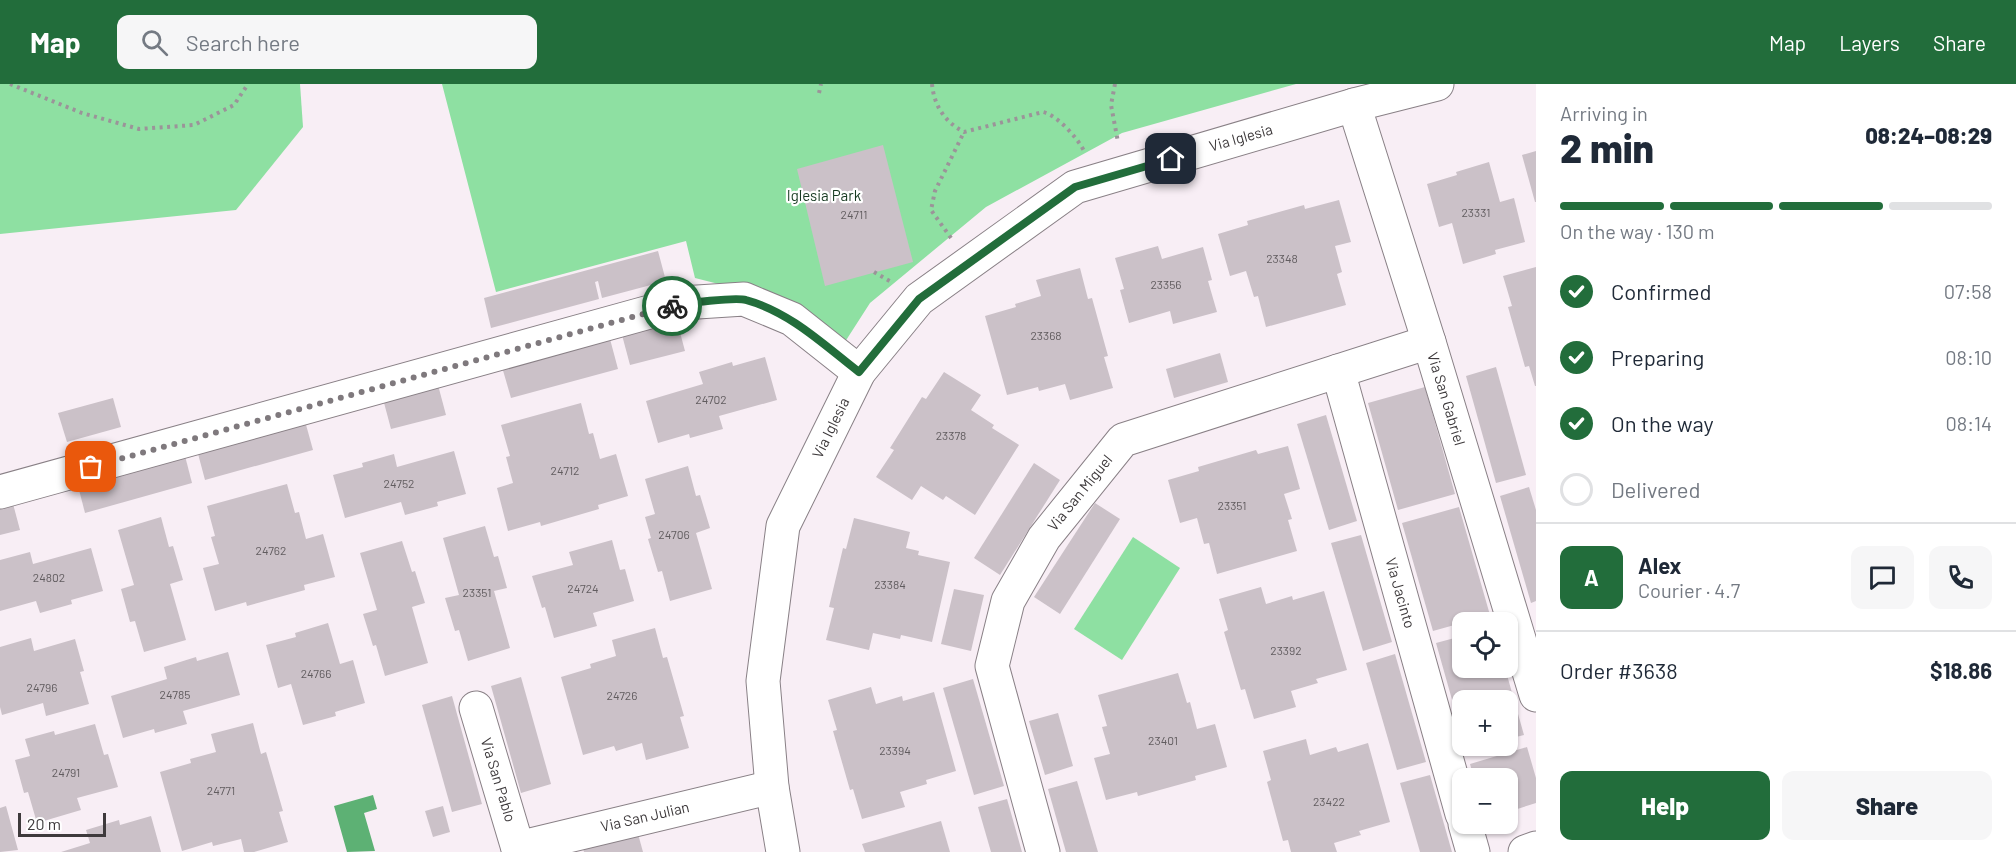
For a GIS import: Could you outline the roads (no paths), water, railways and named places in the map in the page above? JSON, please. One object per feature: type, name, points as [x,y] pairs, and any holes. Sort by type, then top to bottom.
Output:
[{"type":"street","name":"Via Iglesia","points":[[783,852],[772,787],[763,681],[783,526],[859,372],[919,299],[1075,187],[1354,105],[1437,84]]},
{"type":"street","name":"Via San Gabriel","points":[[1354,105],[1429,342],[1536,695]]},
{"type":"street","points":[[0,492],[682,303],[744,299],[792,320],[859,372]]},
{"type":"street","name":"Via San Miguel","points":[[1043,852],[992,666],[1008,601],[1044,538],[1123,441],[1429,342]]},
{"type":"street","name":"Via Jacinto","points":[[1338,371],[1452,778]]},
{"type":"street","name":"Via San Pablo","points":[[476,708],[518,850]]},
{"type":"street","name":"Via San Julian","points":[[518,850],[772,787]]},
{"type":"street","points":[[1468,834],[1473,852]]},
{"type":"street","points":[[1525,852],[1536,848]]},
{"type":"park label","name":"Iglesia Park","points":[[824,196]]}]
